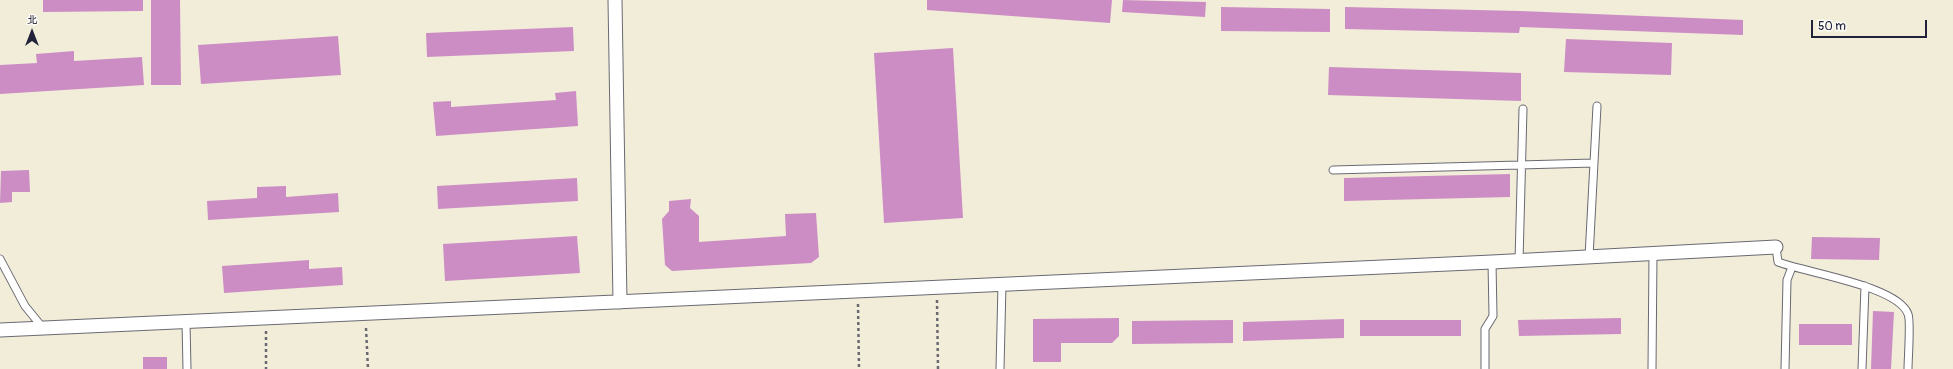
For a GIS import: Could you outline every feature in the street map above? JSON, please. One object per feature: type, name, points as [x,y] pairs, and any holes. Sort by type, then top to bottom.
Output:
[{"type":"street","points":[[615,0],[620,302]]},
{"type":"street","points":[[0,330],[858,292],[1002,284],[1519,261],[1776,247]]},
{"type":"lane","points":[[1589,257],[1597,106]]},
{"type":"lane","points":[[1519,261],[1523,109]]},
{"type":"lane","points":[[1333,170],[1594,163]]},
{"type":"lane","points":[[1776,247],[1778,262],[1865,286],[1899,301],[1909,315],[1908,369]]},
{"type":"lane","points":[[1652,369],[1653,254]]},
{"type":"lane","points":[[0,259],[25,306],[43,329]]},
{"type":"lane","points":[[1485,369],[1485,329],[1493,316],[1492,262]]},
{"type":"lane","points":[[1785,369],[1786,280],[1792,267]]},
{"type":"lane","points":[[1000,369],[1002,284]]},
{"type":"lane","points":[[1862,369],[1865,286]]},
{"type":"lane","points":[[186,322],[186,369]]},
{"type":"path","points":[[937,288],[938,369]]},
{"type":"path","points":[[858,292],[859,369]]},
{"type":"path","points":[[365,313],[368,369]]},
{"type":"path","points":[[266,318],[266,369]]},
{"type":"building","points":[[43,0],[143,0],[143,11],[43,12]]},
{"type":"building","points":[[151,0],[180,0],[181,85],[151,85]]},
{"type":"building","points":[[927,0],[1112,0],[1110,23],[927,10]]},
{"type":"building","points":[[1123,0],[1206,2],[1205,17],[1122,12]]},
{"type":"building","points":[[1221,7],[1330,9],[1330,32],[1221,31]]},
{"type":"building","points":[[1345,7],[1520,11],[1743,20],[1743,35],[1520,27],[1519,33],[1345,29]]},
{"type":"building","points":[[573,27],[574,51],[427,57],[426,33]]},
{"type":"building","points":[[338,36],[341,75],[201,84],[198,45]]},
{"type":"building","points":[[1566,39],[1672,43],[1671,75],[1564,72]]},
{"type":"building","points":[[953,48],[963,218],[884,223],[874,53]]},
{"type":"building","points":[[74,51],[74,61],[142,57],[144,85],[0,94],[0,65],[37,63],[36,54]]},
{"type":"building","points":[[1329,67],[1521,73],[1521,101],[1328,95]]},
{"type":"building","points":[[576,91],[578,126],[436,136],[433,102],[451,101],[451,107],[556,100],[555,93]]},
{"type":"building","points":[[29,170],[30,192],[12,192],[12,202],[0,203],[1,171]]},
{"type":"building","points":[[1510,174],[1510,197],[1344,201],[1344,178]]},
{"type":"building","points":[[577,178],[578,201],[438,209],[437,186]]},
{"type":"building","points":[[286,186],[286,197],[338,193],[339,212],[208,220],[207,201],[257,198],[257,187]]},
{"type":"building","points":[[691,199],[690,208],[699,216],[699,242],[786,236],[785,214],[816,213],[819,257],[811,263],[672,271],[665,265],[662,219],[669,211],[669,201]]},
{"type":"building","points":[[577,236],[580,273],[445,281],[443,244]]},
{"type":"building","points":[[1812,237],[1880,238],[1879,260],[1811,259]]},
{"type":"building","points":[[309,260],[309,269],[342,267],[343,285],[224,293],[222,266]]},
{"type":"building","points":[[1873,311],[1894,312],[1891,369],[1871,369]]},
{"type":"building","points":[[1119,318],[1119,336],[1112,343],[1061,343],[1061,362],[1033,362],[1033,319]]},
{"type":"building","points":[[1621,318],[1621,334],[1519,336],[1518,320]]},
{"type":"building","points":[[1344,319],[1344,338],[1243,341],[1243,322]]},
{"type":"building","points":[[1233,320],[1233,343],[1132,344],[1132,321]]},
{"type":"building","points":[[1360,320],[1461,320],[1461,336],[1360,336]]},
{"type":"building","points":[[1799,324],[1852,324],[1852,345],[1799,345]]},
{"type":"building","points":[[143,357],[167,357],[167,369],[143,369]]}]
